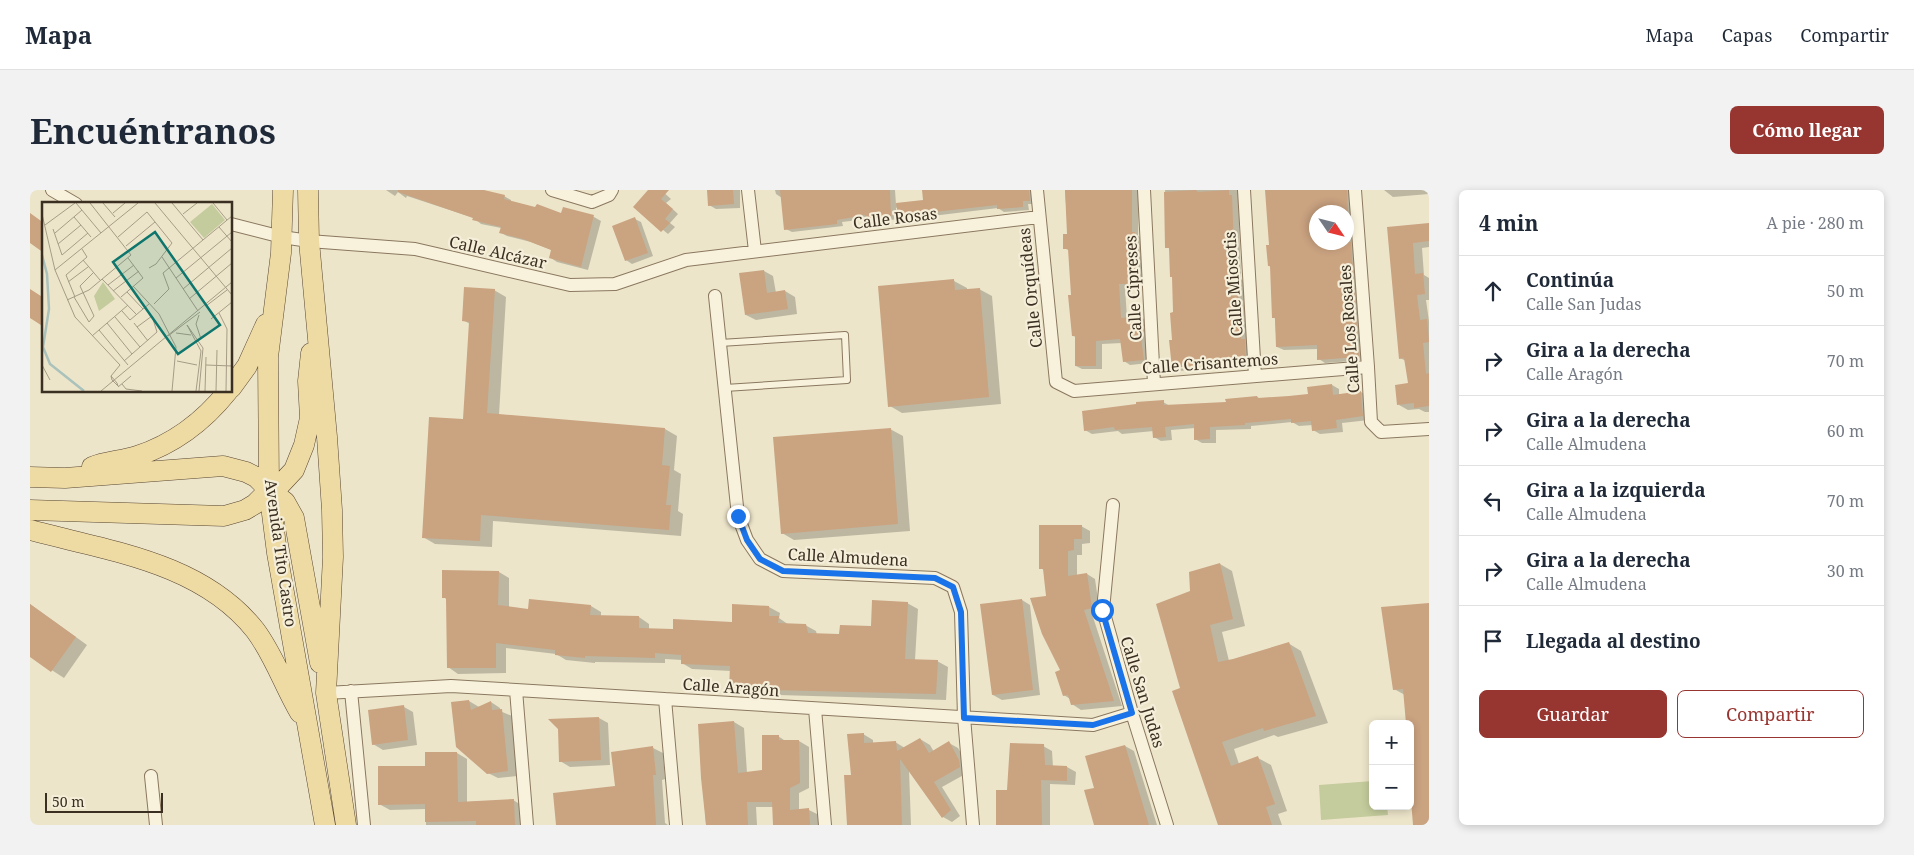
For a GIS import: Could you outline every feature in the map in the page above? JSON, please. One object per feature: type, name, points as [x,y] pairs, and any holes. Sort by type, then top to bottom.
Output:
[{"type":"main road","name":"Avenida Tito Castro","points":[[282,190],[282,237],[268,357],[269,490],[277,553],[324,824]]},
{"type":"main road","points":[[308,190],[309,241],[332,510],[333,557],[326,693]]},
{"type":"main road","points":[[232,387],[247,366],[255,350],[274,301]]},
{"type":"main road","points":[[30,510],[224,516],[244,510],[255,504],[269,490],[280,485],[291,474],[304,445],[310,418],[308,381],[316,326]]},
{"type":"main road","points":[[65,478],[99,464],[136,456],[164,446],[204,418],[227,392]]},
{"type":"main road","points":[[30,477],[65,478],[223,466],[246,472],[256,477],[285,502],[294,518],[326,693],[346,825]]},
{"type":"main road","points":[[30,530],[155,563],[182,574],[221,598],[254,629],[268,650],[290,696],[308,726]]},
{"type":"street","points":[[52,190],[73,202]]},
{"type":"street","points":[[552,190],[592,202],[609,195],[612,190]]},
{"type":"street","points":[[748,190],[755,251]]},
{"type":"street","name":"Calle Orquídeas","points":[[1037,190],[1056,382]]},
{"type":"street","name":"Calle Cipreses","points":[[1144,190],[1154,384]]},
{"type":"street","name":"Calle Miosotis","points":[[1244,190],[1255,376]]},
{"type":"street","name":"Calle Los Rosales","points":[[1355,190],[1371,422],[1381,432],[1429,429]]},
{"type":"street","name":"Calle Rosas","points":[[755,251],[1039,217]]},
{"type":"street","name":"Calle Alcázar","points":[[232,224],[282,237],[309,241],[415,249],[570,285],[615,284],[686,260],[755,251]]},
{"type":"street","name":"Calle Almudena","points":[[715,296],[738,516],[747,540],[760,559],[783,571],[935,578],[953,587],[961,612],[964,718],[973,825]]},
{"type":"street","name":"Calle Crisantemos","points":[[1056,382],[1074,391],[1368,367]]},
{"type":"street","name":"Calle San Judas","points":[[1113,506],[1102,610],[1132,713],[1168,825]]},
{"type":"street","name":"Calle Aragón","points":[[326,693],[451,686],[1093,725],[1132,713]]},
{"type":"street","points":[[516,690],[527,825]]},
{"type":"street","points":[[351,691],[364,825]]},
{"type":"street","points":[[665,699],[676,825]]},
{"type":"street","points":[[815,709],[825,825]]},
{"type":"street","points":[[151,776],[156,825]]},
{"type":"lane","points":[[720,343],[845,335],[847,380],[725,388]]},
{"type":"green space","points":[[1369,781],[1369,810],[1387,810],[1388,815],[1321,820],[1319,785]]},
{"type":"building","points":[[398,190],[484,190],[505,195],[504,199],[535,207],[537,204],[561,213],[563,207],[594,215],[581,267],[549,258],[551,250],[523,239],[499,233],[501,227],[472,220],[473,218],[398,192]]},
{"type":"building","points":[[648,190],[669,190],[661,199],[673,209],[665,219],[670,223],[661,232],[633,207]]},
{"type":"building","points":[[707,190],[733,190],[734,204],[708,206]]},
{"type":"building","points":[[780,190],[890,190],[891,216],[866,220],[865,215],[837,220],[837,224],[784,230]]},
{"type":"building","points":[[922,190],[1029,190],[1030,201],[1023,201],[1023,207],[997,209],[997,205],[898,214],[896,203],[923,200]]},
{"type":"building","points":[[1065,190],[1132,190],[1132,232],[1135,232],[1136,278],[1129,278],[1129,284],[1119,284],[1121,318],[1142,316],[1144,338],[1141,338],[1144,360],[1123,362],[1120,339],[1096,341],[1096,366],[1075,366],[1075,336],[1072,336],[1068,295],[1071,295],[1068,249],[1063,249],[1063,234],[1067,234]]},
{"type":"building","points":[[1196,190],[1198,192],[1229,190],[1229,195],[1232,195],[1235,276],[1237,276],[1241,339],[1245,339],[1246,361],[1172,368],[1169,340],[1172,340],[1170,313],[1173,312],[1172,277],[1170,277],[1169,248],[1165,248],[1164,192]]},
{"type":"building","points":[[1265,190],[1347,190],[1348,205],[1309,205],[1309,250],[1352,250],[1359,357],[1317,360],[1317,345],[1276,347],[1275,318],[1272,318],[1270,266],[1268,266],[1266,245],[1269,245]]},
{"type":"building","points":[[30,213],[42,222],[42,252],[30,243]]},
{"type":"building","points":[[635,217],[648,253],[625,261],[612,226]]},
{"type":"building","points":[[1429,223],[1429,241],[1413,243],[1415,274],[1423,273],[1425,294],[1417,295],[1420,320],[1427,319],[1429,342],[1423,343],[1426,374],[1429,373],[1429,406],[1414,408],[1414,403],[1397,405],[1395,385],[1408,383],[1404,358],[1399,359],[1387,227]]},
{"type":"building","points":[[764,270],[767,293],[785,290],[788,309],[745,315],[739,273]]},
{"type":"building","points":[[954,279],[955,290],[980,288],[989,397],[888,407],[878,286]]},
{"type":"building","points":[[464,287],[495,289],[487,413],[665,428],[662,465],[670,466],[666,505],[671,505],[669,530],[481,515],[480,541],[422,538],[429,417],[463,419],[469,322],[462,321]]},
{"type":"building","points":[[30,289],[42,297],[42,326],[30,318]]},
{"type":"building","points":[[1332,384],[1333,395],[1361,391],[1363,416],[1336,420],[1337,428],[1312,431],[1311,421],[1291,423],[1291,419],[1210,427],[1210,439],[1194,440],[1194,424],[1165,427],[1166,437],[1153,438],[1152,427],[1115,430],[1114,427],[1084,431],[1082,411],[1136,404],[1136,402],[1164,400],[1164,405],[1226,402],[1225,399],[1257,396],[1258,398],[1308,394],[1307,387]]},
{"type":"building","points":[[891,428],[898,524],[781,534],[773,437]]},
{"type":"building","points":[[1039,525],[1082,525],[1082,539],[1074,539],[1074,550],[1068,551],[1068,576],[1087,573],[1092,608],[1084,610],[1114,701],[1071,705],[1068,695],[1063,696],[1055,672],[1060,670],[1042,634],[1030,598],[1046,596],[1043,569],[1039,569]]},
{"type":"building","points":[[1220,563],[1233,619],[1210,625],[1218,662],[1289,642],[1316,716],[1264,731],[1263,728],[1222,742],[1231,766],[1258,756],[1275,804],[1266,807],[1272,825],[1218,825],[1172,691],[1180,688],[1156,604],[1190,591],[1189,572]]},
{"type":"building","points":[[442,570],[499,571],[498,605],[528,609],[529,599],[591,605],[590,615],[639,616],[639,628],[673,629],[673,619],[732,622],[732,604],[769,606],[769,616],[779,616],[778,623],[806,624],[808,633],[839,634],[840,625],[871,626],[872,600],[908,602],[905,659],[938,660],[936,694],[729,689],[730,666],[681,664],[681,655],[655,653],[655,658],[585,656],[585,658],[555,655],[555,650],[496,643],[496,668],[447,668],[446,598],[442,598]]},
{"type":"building","points":[[1022,599],[1033,690],[992,695],[980,604]]},
{"type":"building","points":[[1429,603],[1429,825],[1413,825],[1414,720],[1406,720],[1403,689],[1393,690],[1381,607]]},
{"type":"building","points":[[30,604],[76,637],[51,672],[30,657]]},
{"type":"building","points":[[469,700],[471,710],[491,701],[492,710],[502,709],[508,771],[487,774],[456,747],[451,702]]},
{"type":"building","points":[[404,705],[408,740],[372,745],[368,710]]},
{"type":"building","points":[[599,717],[601,760],[559,762],[558,729],[548,719]]},
{"type":"building","points":[[734,721],[738,773],[762,770],[762,735],[779,735],[779,740],[799,740],[800,783],[790,788],[790,810],[809,808],[810,825],[773,825],[772,802],[747,802],[748,825],[706,825],[698,724]]},
{"type":"building","points":[[864,733],[864,743],[896,741],[897,751],[920,738],[929,753],[949,741],[959,760],[960,767],[934,782],[951,810],[942,818],[900,759],[902,825],[847,825],[844,775],[851,775],[847,734]]},
{"type":"building","points":[[1010,743],[1044,744],[1045,765],[1067,766],[1067,781],[1041,780],[1042,825],[996,825],[996,790],[1007,790]]},
{"type":"building","points":[[1125,745],[1149,825],[1094,825],[1084,790],[1094,788],[1085,756]]},
{"type":"building","points":[[653,746],[656,775],[653,775],[656,825],[556,825],[553,793],[615,786],[611,752]]},
{"type":"building","points":[[425,752],[457,752],[458,802],[514,799],[515,825],[476,825],[476,821],[425,822],[425,804],[378,805],[378,766],[425,766]]},
{"type":"route","points":[[738,516],[747,540],[760,559],[783,571],[935,578],[953,587],[961,612],[964,718],[1093,725],[1132,713],[1102,610]]}]
